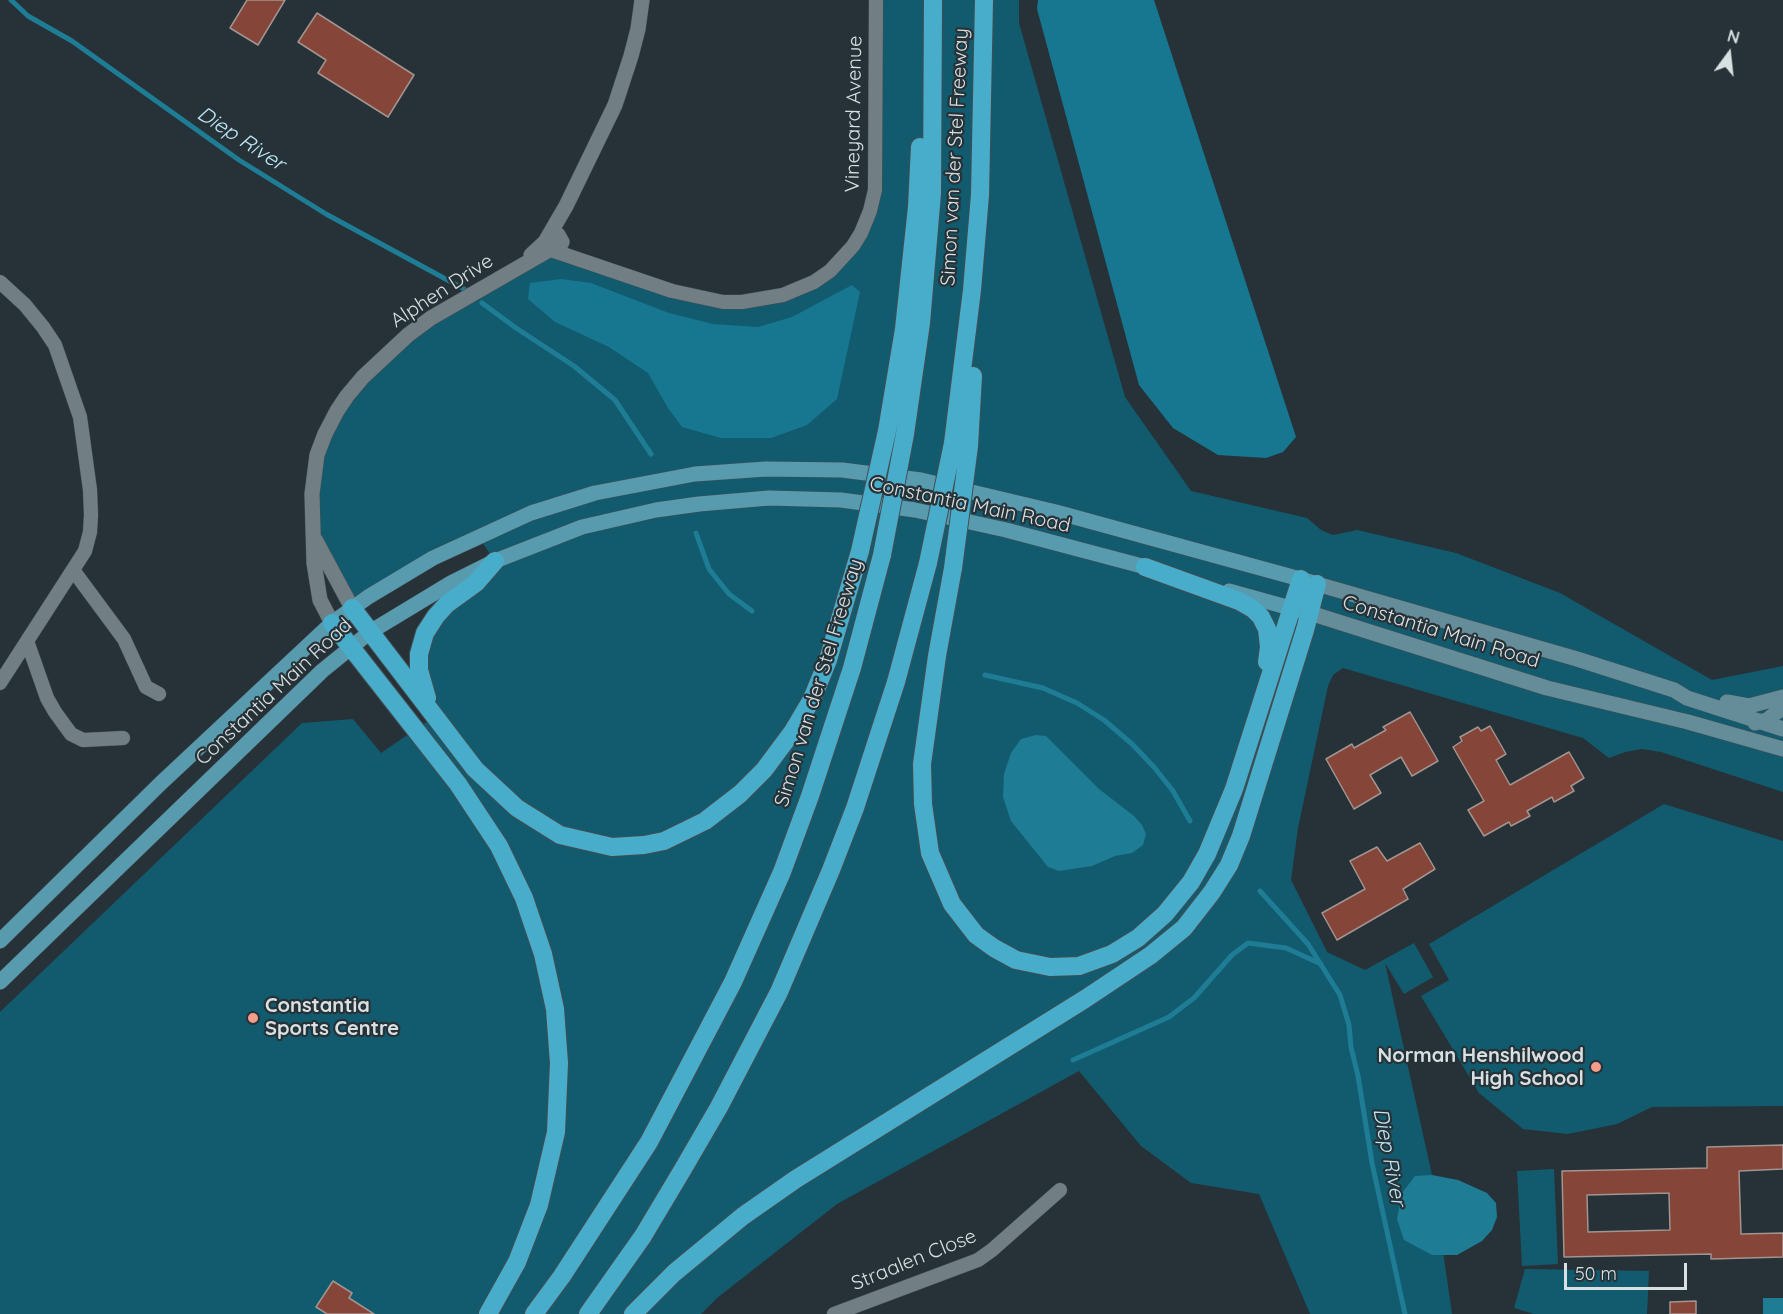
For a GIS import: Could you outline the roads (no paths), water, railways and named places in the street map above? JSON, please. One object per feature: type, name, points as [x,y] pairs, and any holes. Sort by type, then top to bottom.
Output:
[{"type":"highway","name":"Simon van der Stel Freeway","points":[[534,1314],[562,1276],[649,1142],[733,982],[782,872],[810,796],[852,668],[882,555],[905,434],[921,323],[932,193],[933,0]]},
{"type":"highway","name":"Simon van der Stel Freeway","points":[[961,444],[973,368],[972,290],[980,195],[984,0]]},
{"type":"highway","points":[[352,608],[484,777],[517,808],[560,835],[612,847],[663,841],[705,821],[740,794],[764,770],[793,731],[812,699],[828,660],[860,551],[887,431],[904,329],[917,207],[921,143],[932,81]]},
{"type":"highway","points":[[588,1314],[643,1236],[689,1159],[779,992],[855,808],[896,682],[961,444]]},
{"type":"highway","points":[[961,444],[953,568],[927,717],[922,764],[922,804],[930,853],[952,904],[976,935],[1016,960],[1050,967],[1079,966],[1112,954],[1138,938],[1165,914],[1191,882],[1207,854],[1234,789],[1292,608],[1309,582]]},
{"type":"highway","points":[[435,716],[419,676],[422,639],[430,624],[447,604],[476,583],[495,561]]},
{"type":"highway","points":[[1145,567],[1239,602],[1253,609],[1264,621],[1268,634],[1269,652],[1254,725]]},
{"type":"highway","points":[[633,1314],[674,1273],[743,1216],[796,1179],[1094,993],[1151,955],[1185,928],[1212,892],[1241,836],[1310,613],[1309,582]]},
{"type":"highway","points":[[332,623],[458,784],[499,846],[524,898],[543,954],[555,1008],[559,1063],[556,1132],[539,1205],[517,1263],[488,1314]]},
{"type":"main road","name":"Constantia Main Road","points":[[0,941],[160,783],[332,623],[352,608],[433,558],[531,513],[595,493],[648,481],[695,474],[766,469],[842,470],[921,480],[1056,512],[1309,582],[1674,690],[1687,698],[1783,729]]},
{"type":"main road","name":"Constantia Main Road","points":[[0,982],[322,671],[370,632],[495,561],[582,527],[699,504],[769,498],[841,500],[915,510],[1006,530],[1310,613],[1547,688],[1688,722],[1783,749]]},
{"type":"main road","points":[[1674,690],[1699,694],[1738,705],[1760,704],[1783,697]]},
{"type":"main road","points":[[1688,722],[1735,725],[1762,722],[1783,707]]},
{"type":"street","points":[[553,243],[566,206],[615,105],[638,29],[642,0]]},
{"type":"street","name":"Vineyard Avenue","points":[[553,243],[574,259],[672,291],[723,302],[742,302],[783,295],[814,282],[830,271],[853,246],[861,233],[875,190],[876,0]]},
{"type":"street","name":"Alphen Drive","points":[[332,623],[320,600],[314,563],[312,494],[318,455],[328,428],[347,396],[378,362],[408,335],[431,318],[512,271],[553,243]]},
{"type":"street","points":[[0,282],[25,305],[55,345],[80,417],[91,515],[90,532],[85,551],[0,683]]},
{"type":"street","name":"Alphen Drive","points":[[314,536],[352,608]]},
{"type":"street","points":[[73,570],[124,639],[146,687],[159,694]]},
{"type":"street","points":[[27,641],[47,698],[72,734],[83,740],[123,738]]},
{"type":"street","name":"Straalen Close","points":[[834,1314],[978,1260],[1060,1190]]},
{"type":"waterway","name":"Diep River","points":[[11,0],[28,16],[72,41],[239,160],[326,214],[464,289]]},
{"type":"waterway","name":"Diep River","points":[[482,303],[574,366],[615,400],[651,454]]},
{"type":"waterway","name":"Diep River","points":[[696,533],[709,569],[729,594],[752,611]]},
{"type":"waterway","name":"Diep River","points":[[985,675],[1043,688],[1077,703],[1104,720],[1154,767],[1173,791],[1190,821]]},
{"type":"waterway","name":"Diep River","points":[[1260,891],[1308,944],[1340,995],[1349,1025],[1372,1163],[1405,1314]]},
{"type":"waterway","points":[[1073,1060],[1169,1017],[1194,998],[1232,955],[1248,943],[1286,948],[1321,964]]},
{"type":"place","name":"Constantia Sports Centre","points":[[253,1018]]},
{"type":"place","name":"Norman Henshilwood High School","points":[[1596,1067]]}]
